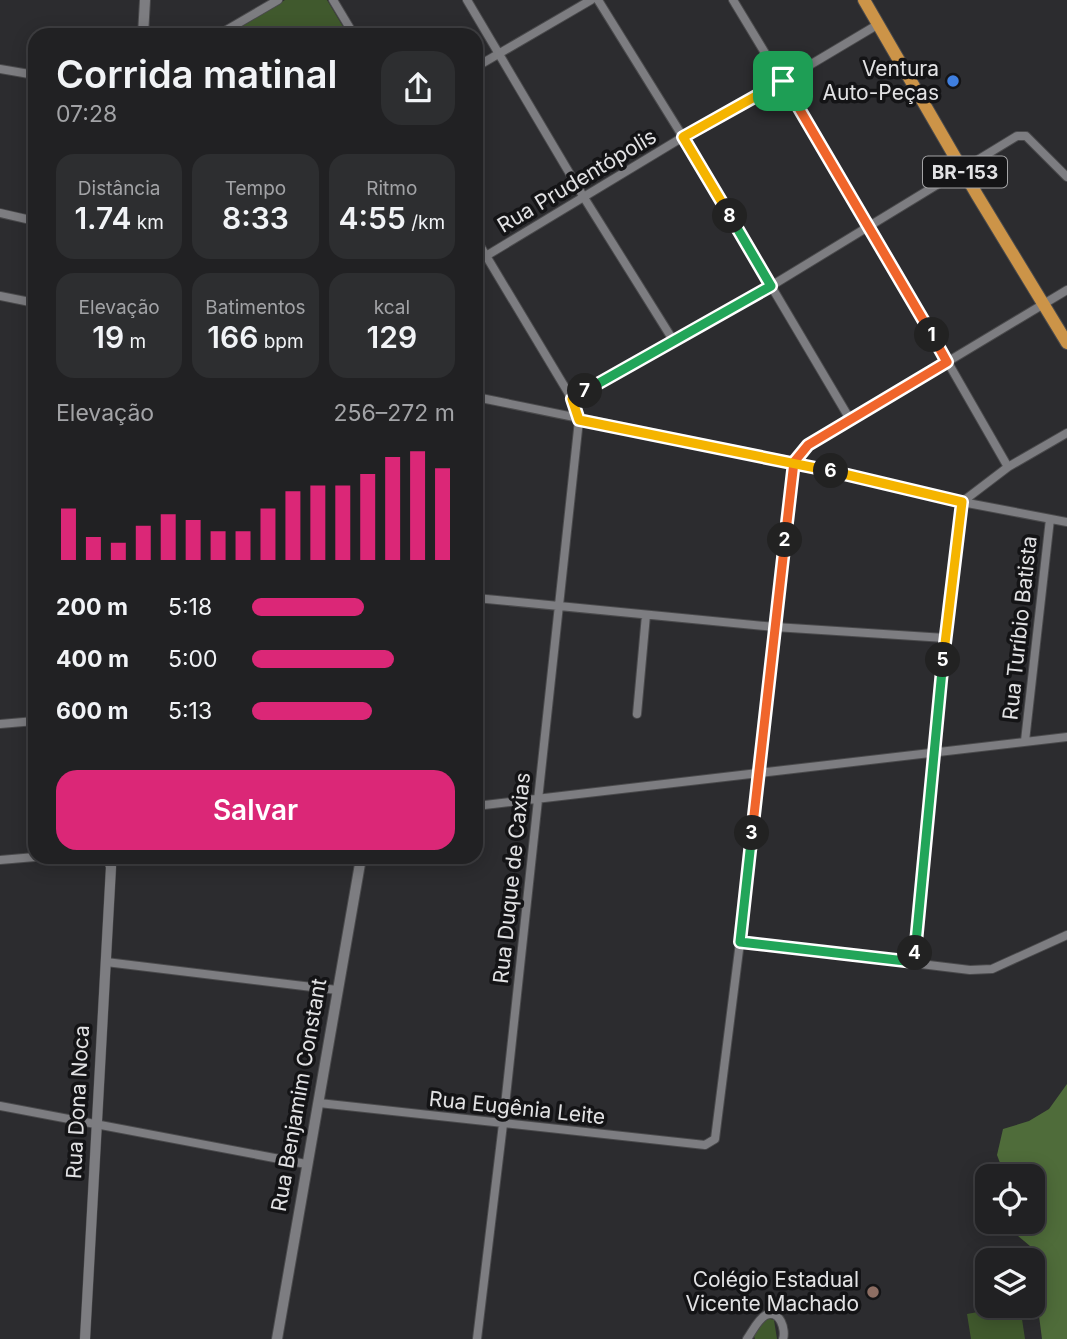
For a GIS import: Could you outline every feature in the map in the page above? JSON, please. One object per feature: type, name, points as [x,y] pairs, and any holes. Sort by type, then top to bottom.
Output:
[{"type":"highway","name":"BR-153","points":[[864,0],[1067,343]]},
{"type":"main road","points":[[143,28],[145,4]]},
{"type":"main road","points":[[145,4],[148,28]]},
{"type":"main road","name":"Rua Benjamim Constant","points":[[277,1339],[360,864]]},
{"type":"street","points":[[230,28],[278,0]]},
{"type":"street","points":[[333,0],[350,28]]},
{"type":"street","points":[[467,0],[583,196],[673,340]]},
{"type":"street","points":[[483,62],[591,0]]},
{"type":"street","points":[[598,0],[683,137],[851,421]]},
{"type":"street","points":[[733,0],[869,226],[1008,467]]},
{"type":"street","name":"Rua Prudentópolis","points":[[483,259],[583,196],[877,24]]},
{"type":"street","points":[[0,69],[28,74]]},
{"type":"street","points":[[572,399],[771,286],[1017,136],[1026,136],[1067,177]]},
{"type":"street","points":[[0,213],[28,219]]},
{"type":"street","points":[[483,250],[572,399],[579,420]]},
{"type":"street","points":[[1067,290],[808,445],[794,462],[740,942],[970,970],[992,969],[1067,935]]},
{"type":"street","points":[[0,296],[28,302]]},
{"type":"street","points":[[483,399],[794,462],[962,502],[1067,522]]},
{"type":"street","name":"Rua Duque de Caxias","points":[[477,1339],[503,1125],[579,420]]},
{"type":"street","points":[[914,962],[945,638],[962,502],[1008,467],[1067,433]]},
{"type":"street","name":"Rua Turíbio Batista","points":[[1025,741],[1050,519]]},
{"type":"street","points":[[483,598],[775,627],[945,638]]},
{"type":"street","points":[[637,714],[646,615]]},
{"type":"street","points":[[0,724],[28,722]]},
{"type":"street","points":[[483,805],[1067,737]]},
{"type":"street","points":[[0,860],[28,858]]},
{"type":"street","name":"Rua Dona Noca","points":[[85,1339],[111,864]]},
{"type":"street","name":"Rua Eugênia Leite","points":[[319,1103],[503,1125],[705,1145],[711,1143],[715,1139],[740,942]]},
{"type":"street","points":[[106,962],[337,990]]},
{"type":"street","points":[[0,1106],[306,1164]]},
{"type":"street","points":[[747,1339],[758,1323],[771,1314],[783,1324],[783,1339]]},
{"type":"green space","points":[[285,0],[327,0],[344,28],[235,28]]},
{"type":"green space","points":[[1067,1084],[1067,1339],[1042,1339],[1039,1318],[1045,1318],[1045,1248],[1030,1248],[1016,1234],[1045,1234],[1045,1164],[1000,1164],[997,1155],[1003,1129],[1029,1121],[1049,1109]]},
{"type":"green space","points":[[975,1313],[975,1318],[1022,1318],[1025,1339],[971,1339],[967,1314]]},
{"type":"green space","points":[[767,1318],[774,1320],[777,1339],[755,1339],[753,1334]]},
{"type":"place","name":"Ventura Auto-Peças","points":[[953,81]]},
{"type":"place","name":"Colégio Estadual Vicente Machado","points":[[873,1292]]},
{"type":"route","points":[[783,81],[683,137],[771,286],[572,399],[579,420],[794,462],[962,502],[945,638],[914,962],[740,942],[794,462],[808,445],[947,362],[783,81]]}]
